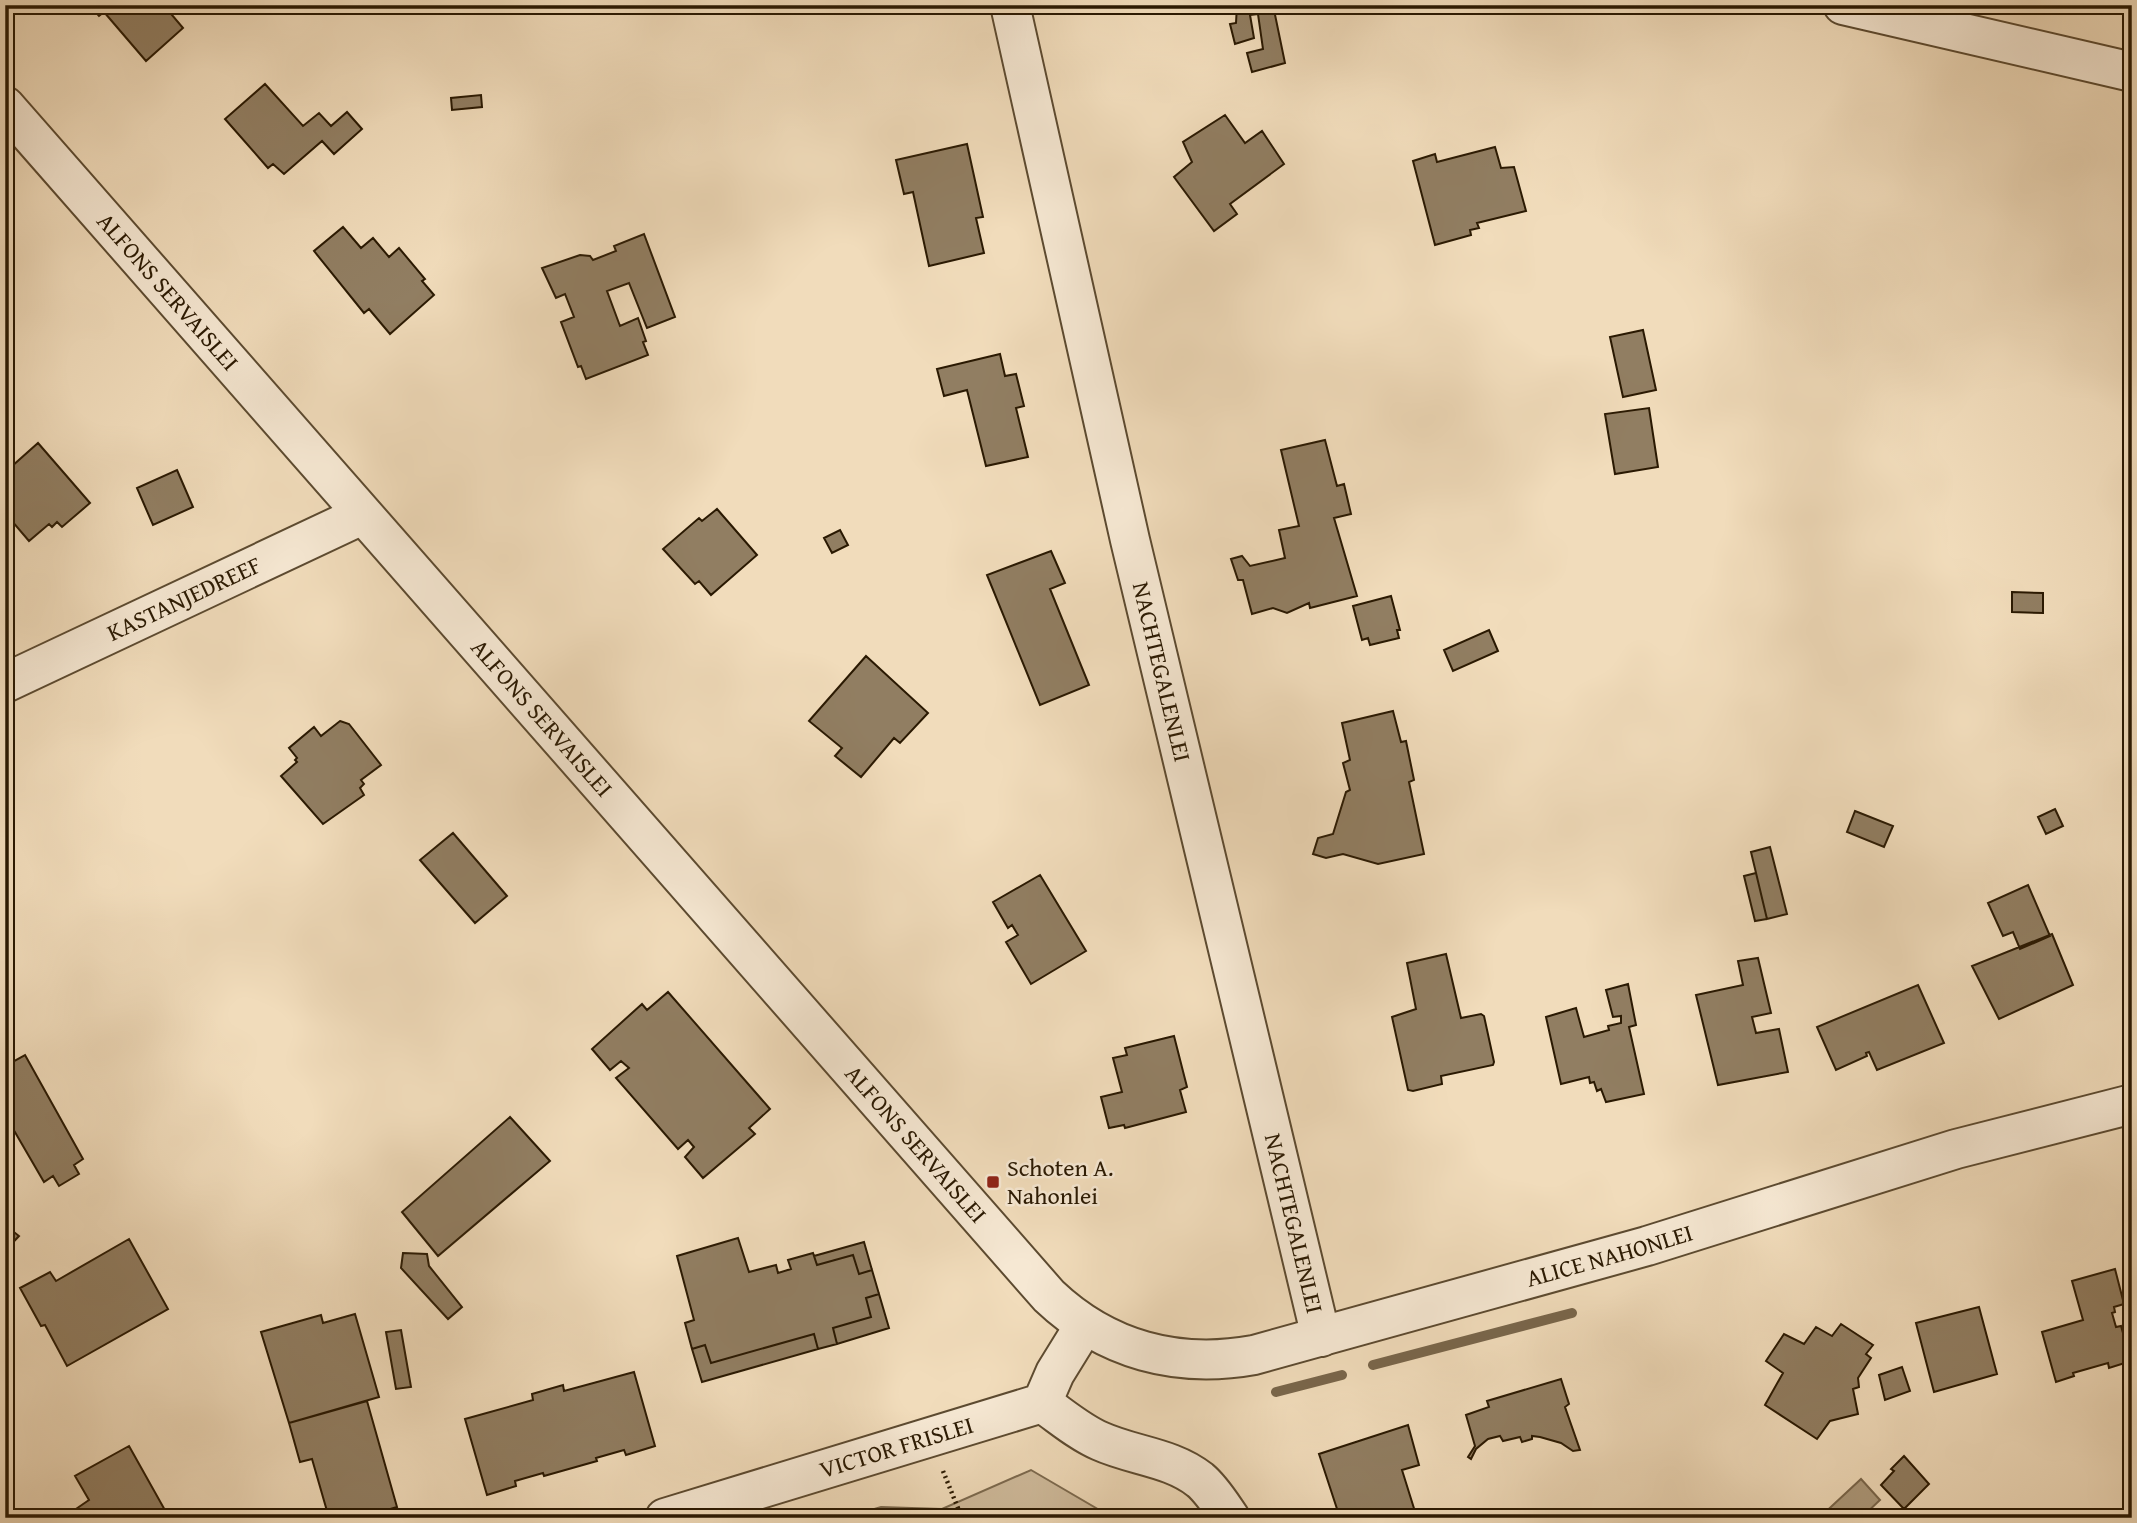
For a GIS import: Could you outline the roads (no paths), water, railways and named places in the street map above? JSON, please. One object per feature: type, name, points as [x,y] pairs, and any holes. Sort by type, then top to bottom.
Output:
[{"type":"street","name":"NACHTEGALENLEI","points":[[1010,5],[1130,540],[1321,1337]]},
{"type":"street","points":[[1843,5],[2132,72]]},
{"type":"street","name":"ALFONS SERVAISLEI","points":[[5,106],[1049,1296],[1084,1326]]},
{"type":"street","name":"KASTANJEDREEF","points":[[5,682],[362,515]]},
{"type":"street","name":"ALICE NAHONLEI","points":[[1084,1326],[1106,1338],[1157,1354],[1209,1361],[1254,1355],[1647,1246],[1956,1149],[2132,1104]]},
{"type":"street","points":[[1084,1326],[1055,1373],[1042,1403],[1075,1428],[1101,1442],[1167,1462],[1190,1473],[1202,1482],[1230,1518]]},
{"type":"street","name":"VICTOR FRISLEI","points":[[665,1518],[1042,1403]]},
{"type":"waterway","points":[[1373,1365],[1572,1313]]},
{"type":"waterway","points":[[1276,1392],[1342,1375]]},
{"type":"place","name":"Schoten A. Nahonlei","points":[[993,1182]]}]
